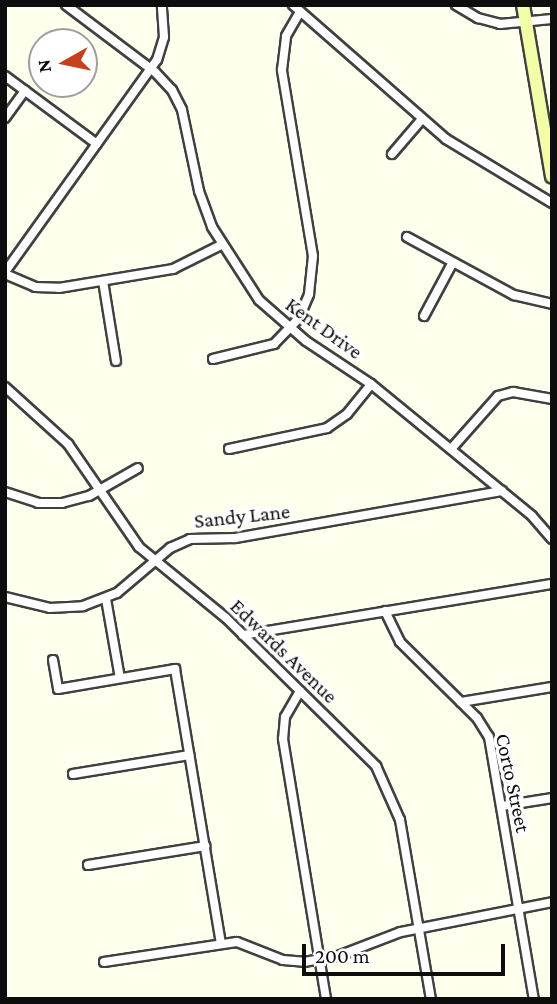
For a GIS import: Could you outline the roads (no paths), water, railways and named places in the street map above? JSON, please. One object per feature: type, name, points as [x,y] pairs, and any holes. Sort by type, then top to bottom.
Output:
[{"type":"street","name":"Kent Drive","points":[[66,5],[151,69],[172,90],[182,110],[199,191],[220,245],[259,300],[290,330],[372,384],[502,491],[552,539]]},
{"type":"street","points":[[162,5],[164,37],[151,69],[5,273],[46,289],[173,268],[220,245]]},
{"type":"street","points":[[293,5],[446,139],[552,203]]},
{"type":"street","points":[[456,5],[489,22],[552,19]]},
{"type":"street","points":[[523,5],[547,116],[552,177]]},
{"type":"street","points":[[213,359],[265,349],[290,330],[305,306],[313,268],[282,70],[286,36],[300,12]]},
{"type":"street","points":[[5,76],[97,144]]},
{"type":"street","points":[[5,118],[25,90]]},
{"type":"street","points":[[392,154],[422,119]]},
{"type":"street","points":[[407,237],[525,300],[552,304]]},
{"type":"street","points":[[424,316],[453,262]]},
{"type":"street","points":[[103,281],[116,360]]},
{"type":"street","points":[[229,449],[327,428],[346,414],[372,384]]},
{"type":"street","name":"Edwards Avenue","points":[[5,387],[68,444],[128,535],[243,635],[366,755],[392,794],[431,999]]},
{"type":"street","points":[[451,449],[498,396],[513,392],[552,399]]},
{"type":"street","points":[[5,492],[49,504],[75,501],[99,491],[138,468]]},
{"type":"street","name":"Sandy Lane","points":[[5,597],[50,608],[106,599],[180,542],[200,537],[235,538],[502,491]]},
{"type":"street","points":[[243,635],[552,584]]},
{"type":"street","points":[[106,599],[120,678]]},
{"type":"street","name":"Corto Street","points":[[385,611],[400,642],[461,702],[489,737],[534,999]]},
{"type":"street","points":[[53,660],[58,689],[175,669],[221,943]]},
{"type":"street","points":[[461,702],[552,687]]},
{"type":"street","points":[[300,691],[289,707],[283,739],[326,999]]},
{"type":"street","points":[[72,774],[189,755]]},
{"type":"street","points":[[502,806],[552,798]]},
{"type":"street","points":[[88,865],[205,846]]},
{"type":"street","points":[[104,962],[221,943],[247,943],[293,962],[320,960],[419,928],[552,902]]}]
